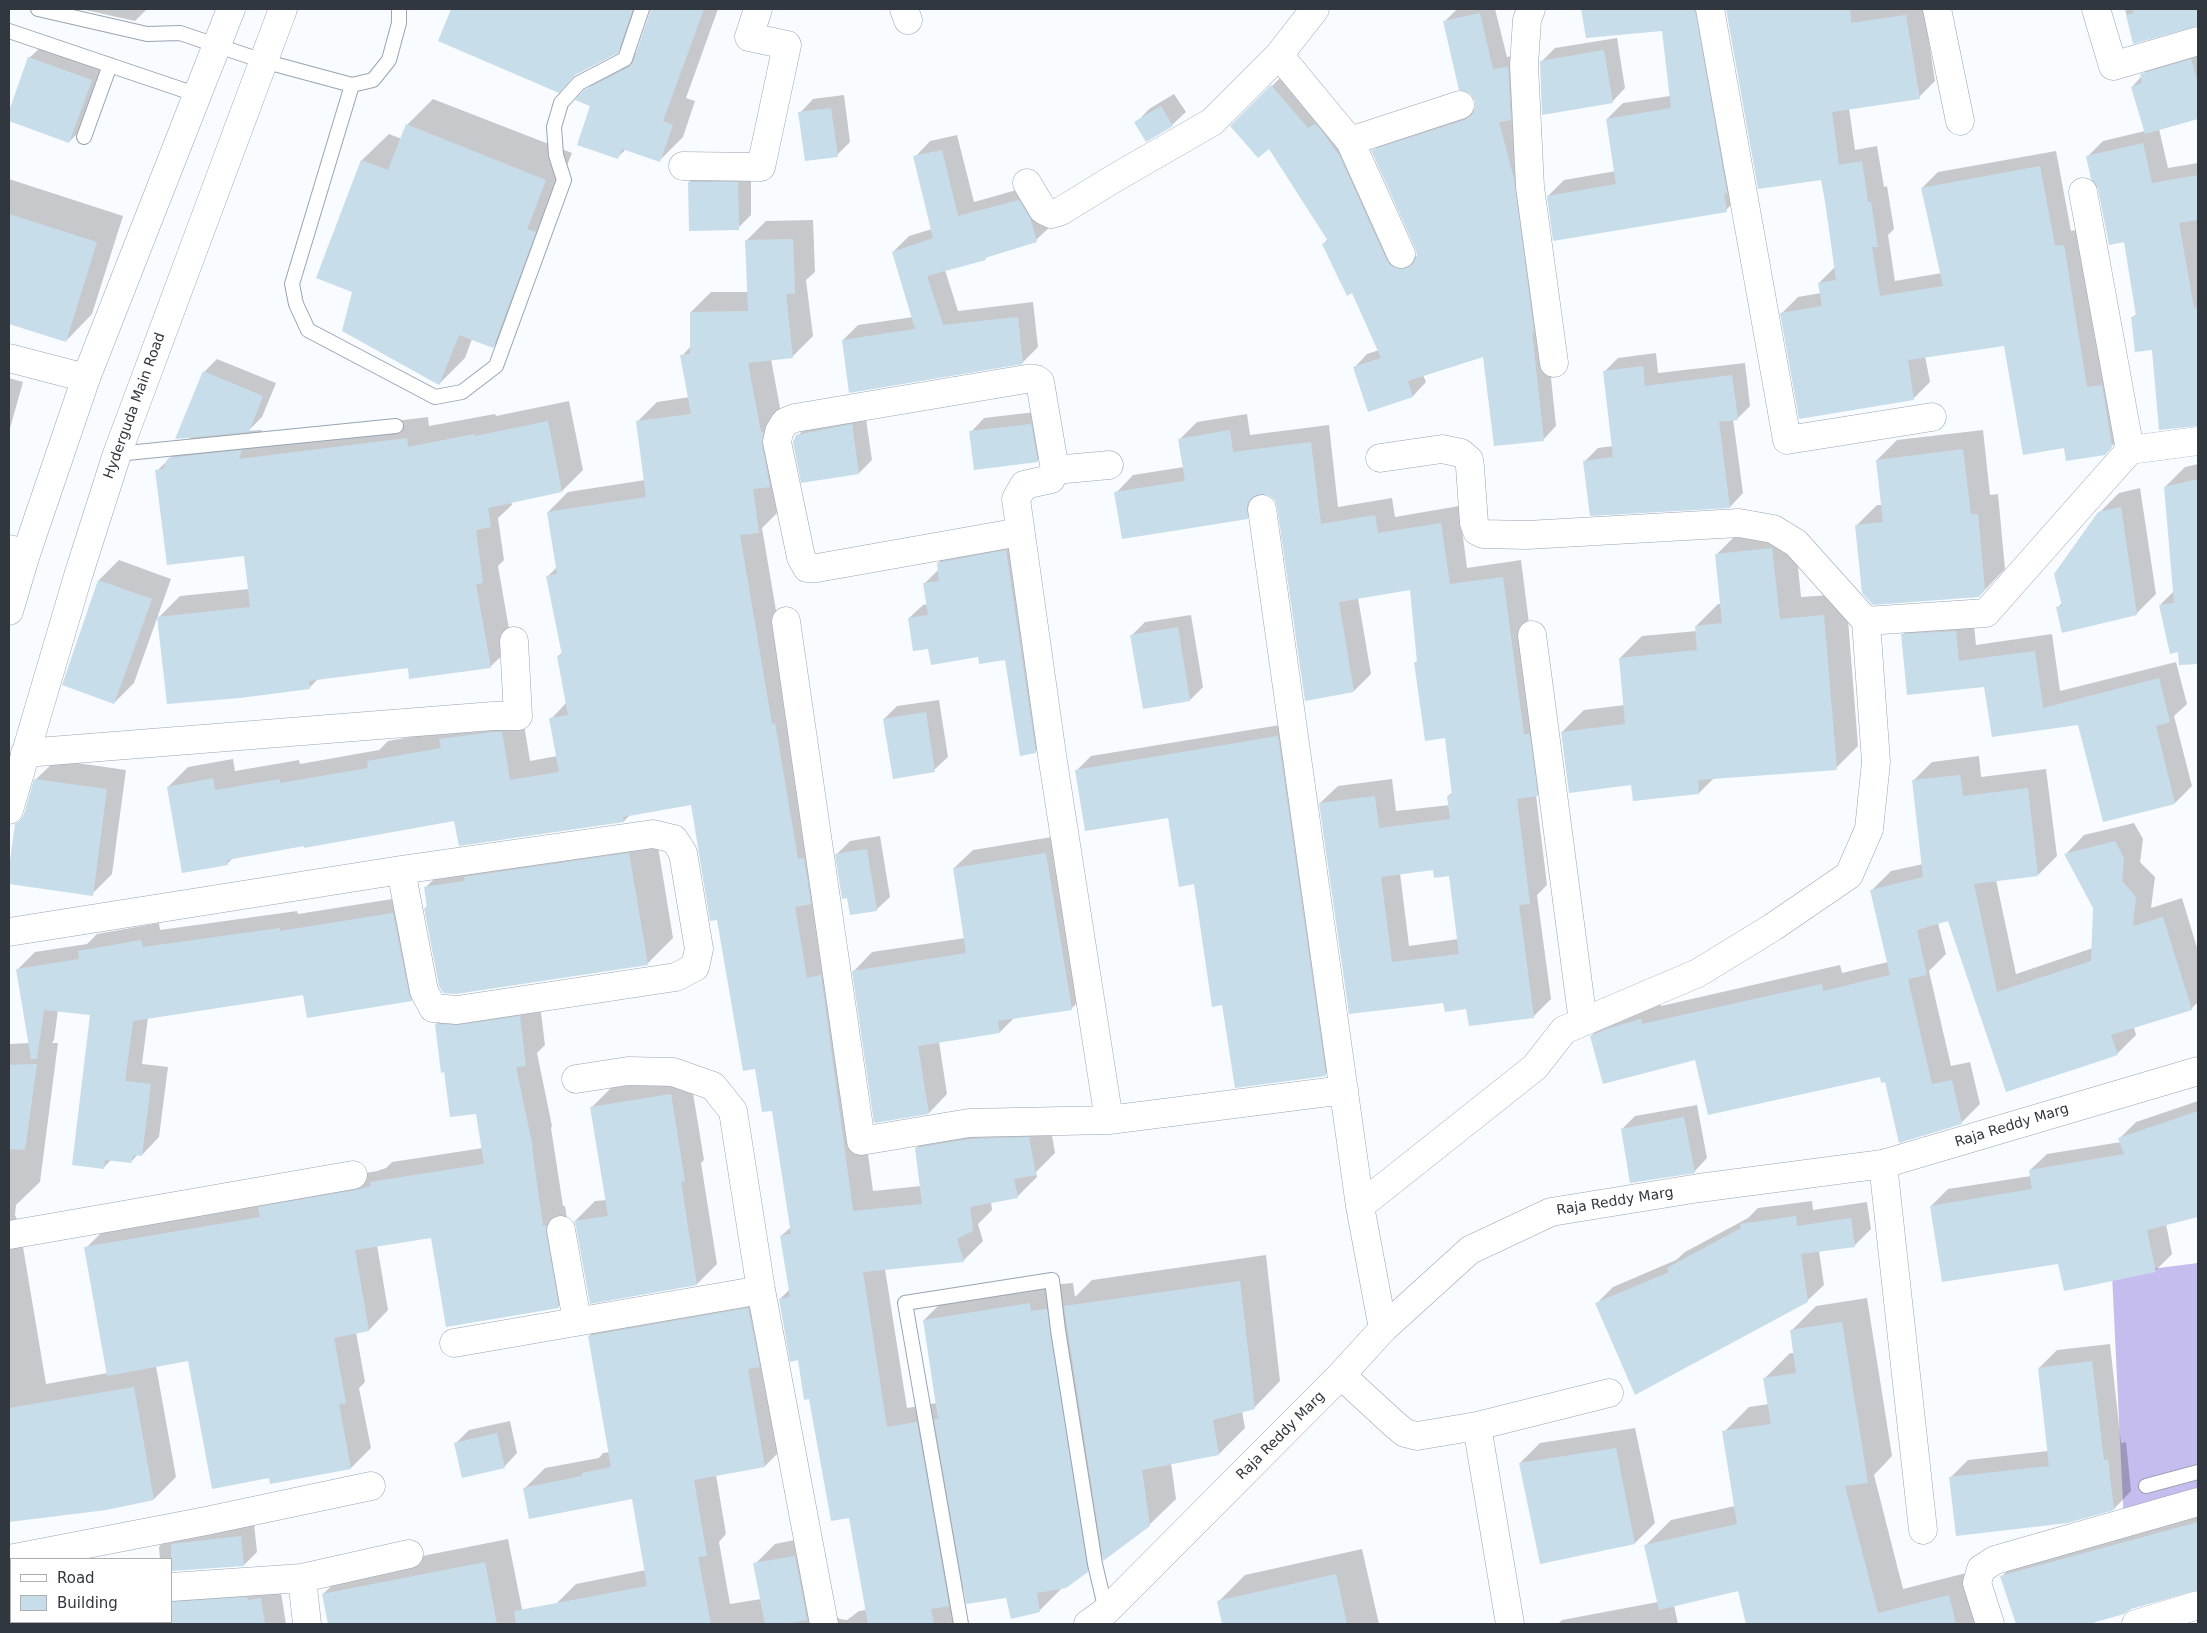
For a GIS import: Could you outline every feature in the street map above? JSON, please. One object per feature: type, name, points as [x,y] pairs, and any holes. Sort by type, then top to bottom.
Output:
[{"type":"street","points":[[9,611],[17,551],[231,9]]},
{"type":"street","name":"Hyderguda Main Road","points":[[9,810],[116,454],[283,9]]},
{"type":"street","points":[[683,166],[761,167],[787,46],[749,36],[758,9]]},
{"type":"street","points":[[1027,184],[1043,210],[1051,214],[1061,211],[1212,122],[1279,55],[1315,9]]},
{"type":"street","points":[[1531,9],[1527,20],[1524,65],[1530,187],[1554,363]]},
{"type":"street","points":[[1710,9],[1787,440],[1932,417]]},
{"type":"street","points":[[1937,9],[1960,121]]},
{"type":"street","points":[[2096,9],[2113,66],[2198,41]]},
{"type":"street","points":[[1279,55],[1350,141],[1401,254]]},
{"type":"street","points":[[1350,141],[1460,106]]},
{"type":"street","points":[[2083,192],[2130,450]]},
{"type":"street","points":[[9,358],[86,378]]},
{"type":"street","points":[[1020,532],[818,568],[807,568],[802,557],[777,442],[779,432],[785,422],[795,418],[1032,378],[1040,382],[1055,470],[1051,479],[1024,485],[1016,499],[1052,755],[1109,1120]]},
{"type":"street","points":[[1866,621],[1986,613],[2130,450],[2198,440]]},
{"type":"street","points":[[1360,1206],[1535,1068],[1564,1030],[1698,973],[1849,875],[1869,828],[1876,762],[1866,621],[1796,543],[1773,529],[1739,523],[1527,536],[1483,534],[1477,531],[1474,523],[1470,467],[1468,460],[1462,453],[1442,449],[1380,458]]},
{"type":"street","points":[[1055,470],[1108,465]]},
{"type":"street","points":[[1262,509],[1360,1206],[1383,1329]]},
{"type":"street","points":[[786,620],[861,1141],[969,1123],[1109,1120],[1344,1090]]},
{"type":"street","points":[[1532,635],[1583,1022]]},
{"type":"street","points":[[25,753],[483,717],[518,716],[514,641]]},
{"type":"street","points":[[9,932],[401,870],[654,834],[674,839],[683,853],[699,950],[695,967],[676,977],[457,1010],[432,1008],[424,991],[401,870]]},
{"type":"street","points":[[576,1079],[628,1071],[673,1072],[713,1086],[733,1110],[761,1290],[824,1624]]},
{"type":"street","name":"Raja Reddy Marg","points":[[1093,1621],[1342,1375],[1383,1329],[1470,1250],[1551,1212],[1698,1188],[1883,1164],[2198,1071]]},
{"type":"street","points":[[1883,1164],[1923,1530]]},
{"type":"street","points":[[9,1235],[353,1175]]},
{"type":"street","points":[[561,1230],[577,1321]]},
{"type":"street","points":[[454,1343],[761,1290]]},
{"type":"street","points":[[1342,1375],[1405,1432],[1417,1436],[1478,1426],[1610,1393]]},
{"type":"street","points":[[1478,1426],[1510,1624]]},
{"type":"street","points":[[9,1558],[206,1521],[371,1486]]},
{"type":"street","points":[[1990,1624],[1977,1583],[1981,1569],[1995,1560],[2198,1502]]},
{"type":"street","points":[[172,1587],[302,1578],[409,1554]]},
{"type":"street","points":[[302,1578],[307,1624]]},
{"type":"street","points":[[2136,1624],[2198,1605]]},
{"type":"lane","points":[[38,9],[147,34],[180,33],[263,61],[352,85],[373,80],[389,60],[399,23],[399,9]]},
{"type":"lane","points":[[352,85],[292,284],[296,304],[308,330],[435,396],[462,392],[496,366],[564,180],[556,155],[554,127],[561,103],[579,83],[625,59],[642,9]]},
{"type":"lane","points":[[9,31],[198,95]]},
{"type":"lane","points":[[84,136],[110,65]]},
{"type":"lane","points":[[116,454],[396,426]]},
{"type":"lane","points":[[961,1624],[905,1303],[1052,1280],[1058,1330],[1095,1564],[1093,1621]]},
{"type":"lane","points":[[2146,1486],[2198,1472]]},
{"type":"shaded area","points":[[2198,1263],[2198,1509],[2124,1524],[2112,1274]]},
{"type":"building","points":[[451,9],[633,9],[618,53],[575,75],[559,93],[438,41]]},
{"type":"building","points":[[651,9],[704,9],[663,121],[673,125],[660,162],[622,149],[618,159],[577,145],[590,106],[575,100],[584,90],[629,67],[633,62]]},
{"type":"building","points":[[1581,9],[1695,9],[1727,193],[1724,194],[1727,212],[1553,241],[1547,196],[1616,184],[1606,119],[1671,108],[1662,31],[1586,38]]},
{"type":"building","points":[[1726,9],[1850,9],[1851,23],[1906,15],[1920,99],[1832,112],[1839,165],[1862,161],[1868,202],[1871,202],[1878,247],[1872,247],[1880,296],[1943,286],[1921,188],[2040,166],[2055,246],[2064,245],[2087,387],[2102,385],[2112,447],[2105,455],[2066,461],[2064,448],[2023,455],[2004,346],[1908,360],[1914,400],[1799,419],[1780,313],[1822,306],[1818,283],[1836,280],[1825,201],[1821,180],[1758,189]]},
{"type":"building","points":[[2132,9],[2198,9],[2198,26],[2133,44],[2126,15],[2134,13]]},
{"type":"building","points":[[1480,13],[1493,69],[1508,67],[1511,120],[1499,122],[1514,179],[1534,332],[1532,332],[1544,441],[1494,446],[1483,357],[1408,381],[1413,397],[1368,412],[1353,367],[1381,358],[1352,293],[1347,296],[1322,244],[1328,241],[1269,149],[1258,158],[1230,126],[1271,85],[1308,128],[1315,124],[1321,130],[1340,157],[1387,261],[1399,269],[1407,268],[1414,263],[1417,255],[1415,248],[1371,150],[1465,120],[1472,115],[1475,101],[1470,93],[1459,90],[1443,21]]},
{"type":"building","points":[[1604,50],[1613,103],[1542,115],[1540,61]]},
{"type":"building","points":[[28,57],[92,80],[69,143],[9,121],[9,111]]},
{"type":"building","points":[[2191,59],[2198,83],[2198,119],[2145,134],[2131,87],[2142,83],[2140,74]]},
{"type":"building","points":[[1161,106],[1173,126],[1146,142],[1134,122]]},
{"type":"building","points":[[831,108],[838,157],[805,161],[798,112]]},
{"type":"building","points":[[406,124],[546,180],[527,229],[536,232],[493,348],[459,335],[439,385],[342,331],[352,292],[316,278],[361,160],[388,170]]},
{"type":"building","points":[[2143,143],[2152,183],[2198,175],[2198,220],[2179,223],[2194,308],[2198,307],[2198,426],[2159,430],[2152,350],[2135,352],[2131,317],[2136,316],[2124,242],[2109,245],[2098,189],[2091,179],[2086,156]]},
{"type":"building","points":[[942,150],[958,216],[1019,200],[1030,218],[1037,242],[985,258],[986,260],[927,276],[943,325],[1018,317],[1023,364],[849,393],[842,340],[915,329],[892,252],[933,238],[913,156]]},
{"type":"building","points":[[688,182],[738,182],[739,230],[689,231]]},
{"type":"building","points":[[9,214],[97,242],[66,342],[9,324]]},
{"type":"building","points":[[793,239],[795,294],[786,294],[793,358],[748,363],[761,432],[763,432],[762,445],[770,487],[753,489],[759,533],[740,535],[772,724],[775,723],[798,859],[804,858],[811,904],[795,907],[807,978],[821,975],[853,1211],[922,1204],[915,1148],[970,1139],[1029,1137],[1036,1175],[1014,1179],[1018,1198],[970,1207],[973,1231],[957,1239],[964,1262],[863,1272],[887,1427],[917,1422],[949,1606],[931,1609],[934,1624],[868,1624],[849,1518],[831,1521],[809,1399],[804,1400],[798,1360],[790,1362],[779,1299],[790,1297],[780,1236],[791,1234],[772,1111],[762,1112],[755,1069],[743,1071],[717,920],[710,921],[691,805],[623,817],[624,822],[459,846],[454,821],[227,860],[228,865],[182,873],[167,787],[213,778],[215,790],[280,779],[280,783],[368,768],[367,761],[441,748],[439,739],[494,732],[502,732],[510,780],[559,772],[549,718],[568,715],[557,656],[562,655],[546,576],[557,574],[547,512],[646,497],[636,421],[691,414],[680,355],[690,354],[690,312],[748,311],[745,240]]},
{"type":"building","points":[[1643,366],[1645,386],[1732,375],[1738,420],[1719,422],[1730,508],[1590,516],[1583,461],[1613,457],[1603,371]]},
{"type":"building","points":[[203,371],[263,396],[249,432],[175,439]]},
{"type":"building","points":[[548,421],[562,492],[488,508],[491,527],[476,530],[483,583],[476,584],[491,668],[409,679],[408,668],[309,681],[310,689],[240,698],[167,704],[157,617],[250,607],[244,556],[167,565],[155,470],[163,469],[168,458],[242,450],[239,459],[407,438],[408,447]]},
{"type":"building","points":[[852,424],[859,474],[801,483],[793,442],[796,435]]},
{"type":"building","points":[[1031,424],[1038,462],[974,470],[969,431]]},
{"type":"building","points":[[1230,430],[1233,452],[1311,442],[1321,524],[1375,515],[1378,533],[1441,523],[1450,584],[1503,577],[1524,734],[1529,734],[1530,736],[1538,796],[1517,799],[1530,904],[1519,905],[1534,1018],[1469,1026],[1466,1009],[1445,1012],[1443,1003],[1349,1014],[1319,803],[1375,796],[1379,828],[1450,819],[1447,796],[1452,795],[1445,738],[1425,741],[1414,662],[1417,662],[1410,590],[1339,602],[1354,692],[1305,701],[1275,500],[1268,495],[1260,494],[1252,497],[1247,504],[1248,519],[1122,539],[1114,492],[1185,481],[1178,439]],"holes":[[[1433,870],[1434,878],[1449,876],[1459,954],[1392,962],[1381,877]]]},
{"type":"building","points":[[1963,449],[1971,514],[1978,514],[1985,590],[1979,597],[1873,605],[1862,593],[1855,525],[1883,522],[1876,460]]},
{"type":"building","points":[[2198,479],[2198,664],[2179,665],[2178,652],[2170,654],[2159,605],[2174,603],[2164,487]]},
{"type":"building","points":[[2121,507],[2137,615],[2062,633],[2056,607],[2062,606],[2054,574],[2098,512]]},
{"type":"building","points":[[1772,548],[1780,619],[1824,615],[1837,770],[1698,780],[1699,794],[1633,801],[1631,785],[1569,793],[1561,732],[1625,724],[1619,658],[1697,650],[1695,626],[1722,623],[1715,554]]},
{"type":"building","points":[[1006,550],[1036,753],[1020,756],[1005,660],[979,664],[978,657],[931,665],[928,649],[913,651],[908,618],[928,615],[923,583],[939,581],[937,563]]},
{"type":"building","points":[[98,580],[152,599],[114,704],[62,685]]},
{"type":"building","points":[[1178,627],[1190,701],[1143,709],[1130,635]]},
{"type":"building","points":[[1956,631],[1959,661],[2035,651],[2043,708],[2159,678],[2170,722],[2156,726],[2175,804],[2103,822],[2078,725],[1992,737],[1984,687],[1907,695],[1901,634]]},
{"type":"building","points":[[926,712],[935,772],[893,779],[883,719]]},
{"type":"building","points":[[1278,736],[1326,1076],[1235,1088],[1222,1005],[1212,1007],[1194,884],[1179,887],[1168,818],[1085,831],[1075,770]]},
{"type":"building","points":[[1960,775],[1963,796],[2028,788],[2038,876],[1974,884],[1997,992],[2091,961],[2093,908],[2064,854],[2115,841],[2124,858],[2122,881],[2136,897],[2133,926],[2163,917],[2192,1010],[2111,1035],[2118,1055],[2006,1092],[1948,921],[1917,930],[1927,975],[1908,979],[1932,1084],[1952,1080],[1962,1124],[1899,1143],[1885,1082],[1881,1083],[1880,1077],[1708,1115],[1695,1060],[1603,1084],[1590,1036],[1607,1029],[1641,1019],[1642,1024],[1822,984],[1823,991],[1890,975],[1870,890],[1923,877],[1912,780]]},
{"type":"building","points":[[34,779],[107,789],[93,896],[9,884],[9,868],[15,824],[20,821],[24,814]]},
{"type":"building","points":[[867,849],[877,911],[850,915],[847,898],[842,899],[835,854]]},
{"type":"building","points":[[629,853],[648,965],[456,994],[443,993],[439,986],[424,908],[427,908],[424,887],[465,881],[464,877]]},
{"type":"building","points":[[1046,853],[1072,1010],[998,1021],[1000,1033],[918,1046],[929,1114],[874,1123],[852,971],[966,953],[953,868]]},
{"type":"building","points":[[393,913],[412,1001],[307,1018],[303,995],[133,1021],[125,1081],[151,1084],[142,1156],[133,1155],[131,1163],[105,1160],[104,1169],[72,1165],[90,1015],[44,1010],[37,1059],[31,1059],[16,969],[79,959],[78,951],[141,940],[143,947],[280,928],[280,931]]},
{"type":"building","points":[[520,1016],[526,1066],[516,1067],[533,1148],[543,1226],[546,1225],[559,1308],[446,1327],[431,1238],[355,1250],[369,1331],[334,1338],[346,1403],[339,1404],[351,1469],[270,1484],[269,1478],[212,1489],[188,1361],[107,1376],[84,1247],[260,1217],[258,1207],[356,1190],[371,1186],[370,1182],[484,1164],[476,1114],[450,1117],[444,1072],[441,1073],[435,1024],[459,1025]]},
{"type":"building","points":[[37,1064],[25,1150],[9,1149],[9,1065]]},
{"type":"building","points":[[671,1094],[685,1181],[681,1182],[697,1285],[590,1304],[574,1221],[608,1216],[590,1107]]},
{"type":"building","points":[[2198,1111],[2198,1217],[2147,1230],[2156,1272],[2064,1291],[2058,1264],[1942,1282],[1930,1206],[2032,1189],[2029,1170],[2124,1154],[2118,1138]]},
{"type":"building","points":[[1684,1117],[1695,1173],[1630,1183],[1621,1129]]},
{"type":"building","points":[[1796,1216],[1797,1226],[1851,1218],[1855,1247],[1801,1254],[1808,1302],[1635,1395],[1595,1303],[1669,1272],[1667,1268],[1741,1228],[1740,1224]]},
{"type":"building","points":[[1240,1281],[1255,1409],[1213,1420],[1219,1455],[1142,1470],[1150,1526],[1103,1561],[1064,1306]]},
{"type":"building","points":[[1030,1303],[1031,1311],[1047,1309],[1088,1572],[1066,1588],[1037,1593],[1040,1612],[1011,1619],[1006,1598],[966,1604],[934,1419],[938,1419],[923,1320]]},
{"type":"building","points":[[748,1308],[760,1367],[748,1369],[765,1467],[694,1480],[707,1556],[698,1557],[711,1624],[516,1624],[514,1611],[647,1586],[632,1499],[529,1519],[523,1488],[582,1476],[582,1473],[611,1467],[588,1336]]},
{"type":"building","points":[[1842,1322],[1868,1483],[1845,1486],[1878,1613],[1949,1595],[1956,1624],[1746,1624],[1738,1591],[1659,1610],[1644,1545],[1737,1524],[1722,1431],[1771,1424],[1763,1378],[1796,1373],[1790,1330]]},
{"type":"building","points":[[2092,1361],[2104,1460],[2108,1459],[2114,1510],[2068,1523],[1956,1536],[1949,1477],[2049,1466],[2038,1368]]},
{"type":"building","points":[[134,1387],[154,1500],[106,1510],[9,1522],[9,1408]]},
{"type":"building","points":[[497,1433],[505,1468],[462,1478],[454,1443]]},
{"type":"building","points":[[1616,1448],[1635,1544],[1540,1564],[1519,1463]]},
{"type":"building","points":[[2198,1522],[2198,1590],[2131,1609],[2124,1614],[2089,1624],[2016,1624],[2000,1576]]},
{"type":"building","points":[[241,1536],[244,1566],[172,1571],[171,1544]]},
{"type":"building","points":[[795,1556],[807,1620],[785,1624],[765,1624],[753,1563]]},
{"type":"building","points":[[485,1562],[497,1624],[328,1624],[322,1594]]},
{"type":"building","points":[[1336,1574],[1347,1624],[1222,1624],[1217,1601]]},
{"type":"building","points":[[247,1597],[248,1600],[261,1598],[265,1624],[171,1624],[172,1602]]}]
